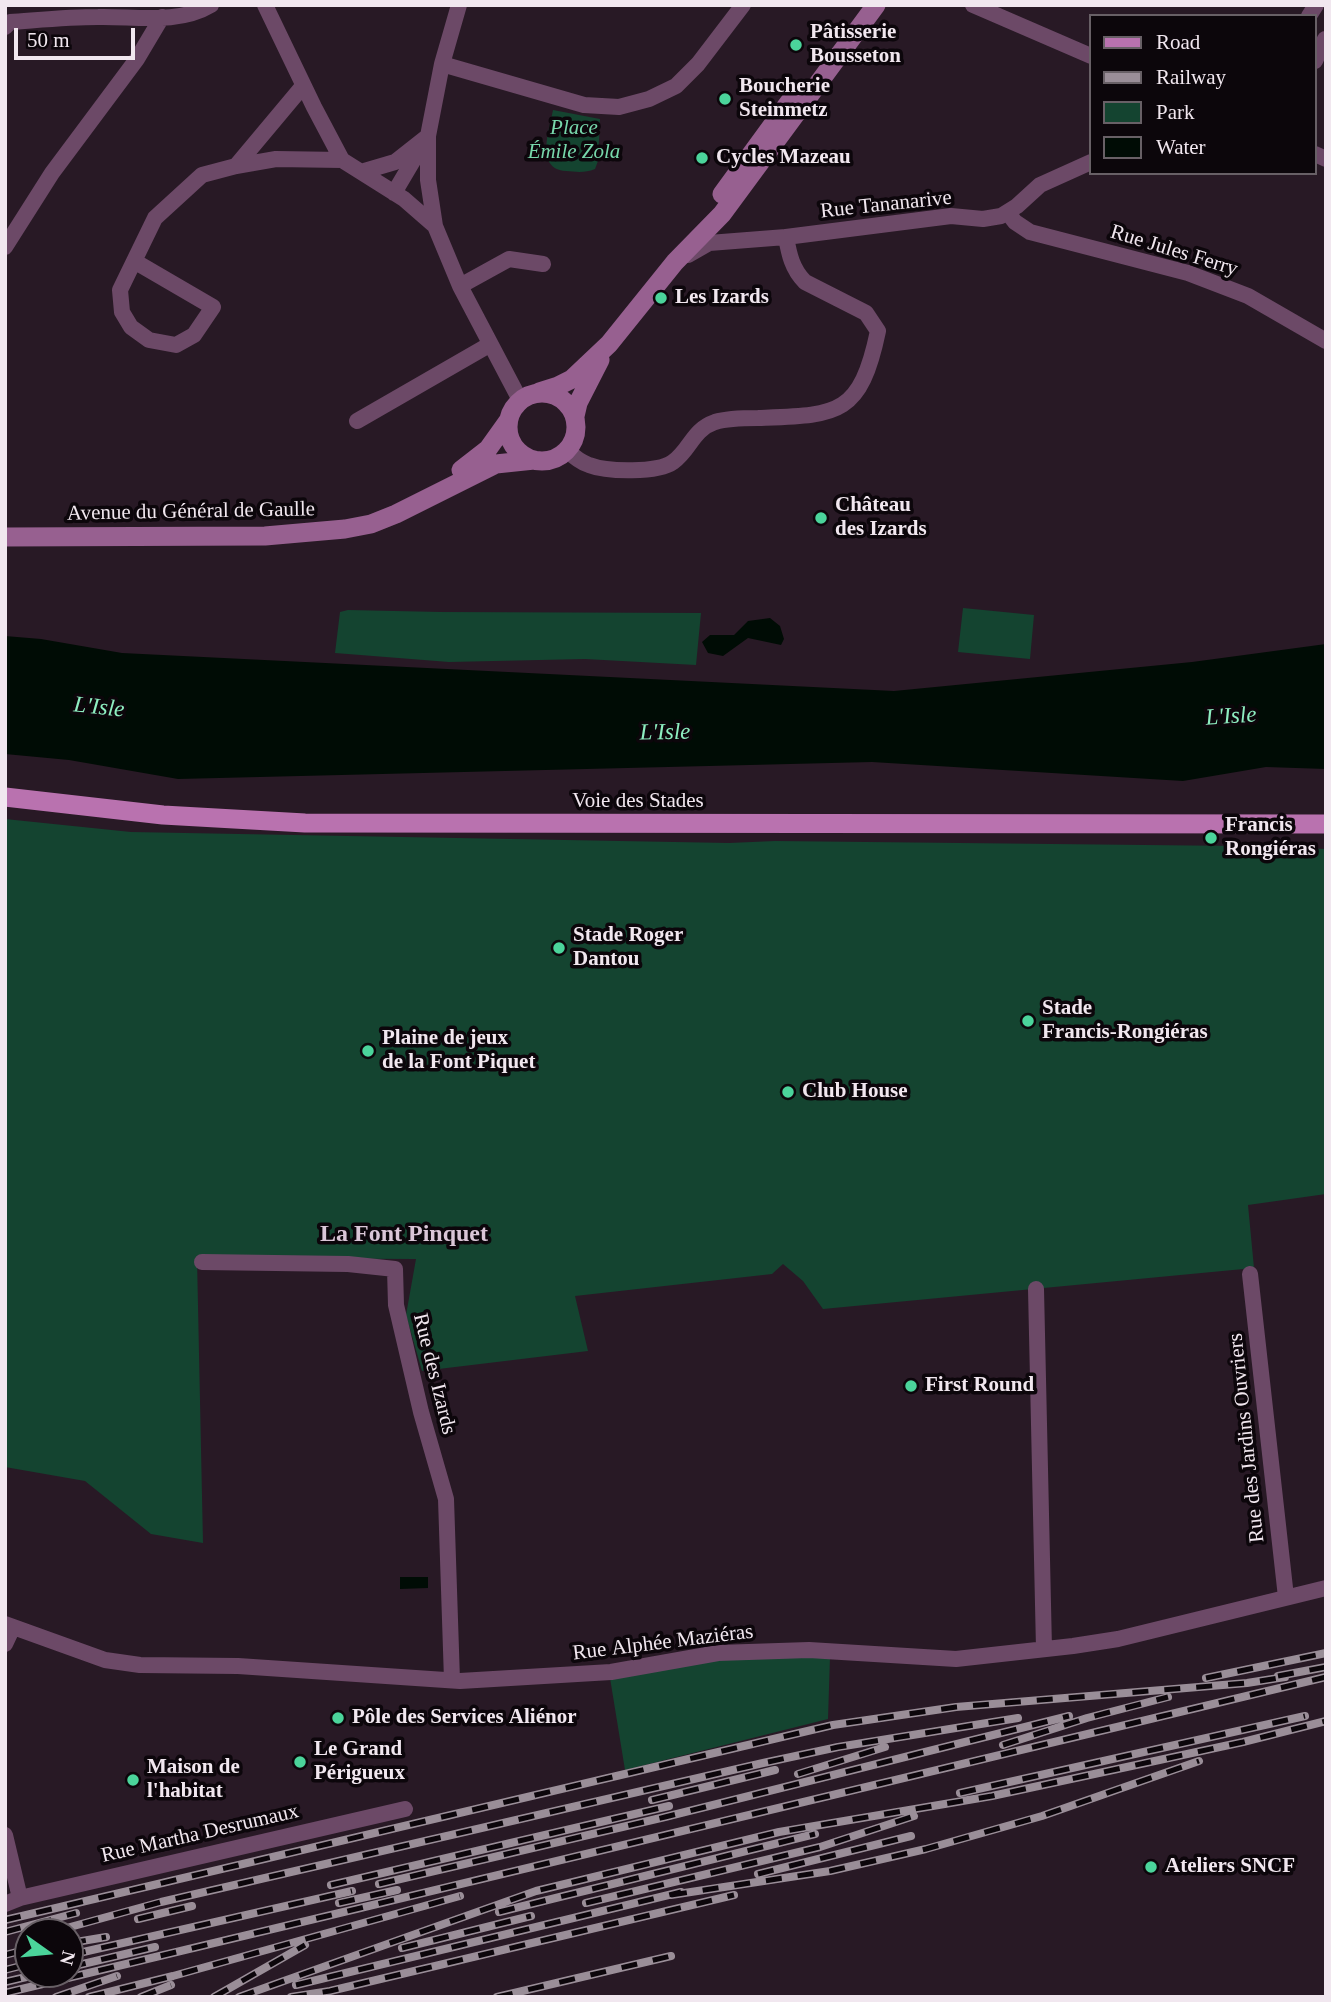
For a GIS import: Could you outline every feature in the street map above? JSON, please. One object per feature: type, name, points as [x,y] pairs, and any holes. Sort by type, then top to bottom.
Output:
[{"type":"main road","points":[[609,344],[578,403],[575,416],[576,434],[567,450],[552,460],[534,460],[524,456],[510,441],[510,413],[520,400],[572,379],[609,344],[675,262],[709,211],[860,5]]},
{"type":"main road","points":[[675,262],[722,214],[752,176],[876,5]]},
{"type":"main road","points":[[539,392],[561,398],[570,406],[575,416]]},
{"type":"main road","name":"Avenue du Général de Gaulle","points":[[414,504],[488,449],[508,421]]},
{"type":"main road","name":"Avenue du Général de Gaulle","points":[[5,537],[265,536],[315,533],[371,524],[496,464],[534,460]]},
{"type":"main road","name":"Voie des Stades","points":[[5,797],[163,816],[306,823],[1326,824]]},
{"type":"main road","name":"Voie des Stades","points":[[1272,824],[1326,833]]},
{"type":"street","points":[[7,23],[97,17],[181,16],[200,12],[211,5]]},
{"type":"street","points":[[265,5],[342,160]]},
{"type":"street","points":[[459,5],[442,64],[428,136],[428,180],[435,226],[460,286],[520,400]]},
{"type":"street","points":[[442,64],[584,105],[619,107],[649,99],[676,86],[698,64],[743,5]]},
{"type":"street","points":[[973,5],[1090,56]]},
{"type":"street","points":[[5,247],[52,173],[137,59],[162,17]]},
{"type":"street","points":[[236,166],[303,86]]},
{"type":"street","points":[[362,172],[395,162],[428,136]]},
{"type":"street","points":[[394,193],[428,136]]},
{"type":"street","points":[[134,261],[213,307],[194,335],[176,345],[149,340],[131,327],[122,312],[120,290],[134,261],[155,218],[202,175],[276,159],[342,160],[394,193],[435,226]]},
{"type":"street","points":[[1007,213],[1040,185],[1090,162]]},
{"type":"street","name":"Rue Tananarive","points":[[675,262],[709,243],[786,237],[951,216],[993,218],[1007,213]]},
{"type":"street","name":"Rue Jules Ferry","points":[[1007,213],[1030,232],[1188,273],[1248,296],[1326,341]]},
{"type":"street","points":[[567,450],[575,458],[591,466],[611,469],[661,468],[681,455],[700,430],[719,421],[810,416],[835,410],[849,401],[868,371],[878,331],[866,313],[805,282],[797,274],[786,237]]},
{"type":"street","points":[[460,286],[509,259],[543,264]]},
{"type":"street","points":[[357,421],[489,345]]},
{"type":"street","name":"Rue des Izards","points":[[202,1262],[348,1264],[395,1269],[396,1305],[421,1412],[446,1499],[452,1680]]},
{"type":"street","name":"Rue des Jardins Ouvriers","points":[[1250,1274],[1286,1597]]},
{"type":"street","points":[[1035,1289],[1044,1649]]},
{"type":"street","name":"Rue Alphée Maziéras","points":[[9,1625],[105,1660],[139,1665],[238,1666],[452,1680],[555,1677],[611,1672],[718,1653],[809,1650],[956,1659],[1118,1639],[1326,1588]]},
{"type":"street","points":[[5,1644],[9,1625]]},
{"type":"street","name":"Rue Martha Desrumaux","points":[[13,1901],[405,1809]]},
{"type":"street","points":[[5,1835],[13,1901]]},
{"type":"green space","name":"Place Émile Zola","points":[[553,110],[600,119],[598,161],[595,169],[584,172],[566,171],[556,169],[550,164],[546,148]]},
{"type":"green space","points":[[963,608],[1034,615],[1030,659],[958,652]]},
{"type":"green space","points":[[340,612],[701,613],[696,665],[585,659],[449,662],[335,653]]},
{"type":"green space","points":[[5,819],[131,832],[729,843],[775,841],[1326,849],[1326,1194],[1248,1205],[1254,1268],[823,1309],[803,1281],[783,1264],[772,1274],[575,1296],[588,1351],[422,1371],[406,1315],[416,1259],[197,1258],[203,1543],[151,1534],[85,1481],[5,1467]]},
{"type":"green space","points":[[830,1657],[828,1719],[625,1770],[610,1678],[718,1659]]},
{"type":"water","points":[[770,618],[780,626],[784,639],[781,645],[748,638],[723,656],[708,653],[702,642],[710,635],[734,635],[748,621]]},
{"type":"water","name":"L'Isle","points":[[5,636],[41,639],[122,653],[894,691],[1192,662],[1326,644],[1326,769],[1266,767],[1183,781],[872,762],[178,779],[69,760],[5,754]]},
{"type":"water","points":[[400,1577],[428,1577],[428,1588],[400,1589]]},
{"type":"railway","points":[[1206,1678],[1326,1653]]},
{"type":"railway","points":[[1278,1676],[1326,1667]]},
{"type":"railway","points":[[5,1920],[833,1725],[956,1707],[1247,1683],[1285,1677]]},
{"type":"railway","points":[[5,1993],[1326,1677]]},
{"type":"railway","points":[[1003,1745],[1087,1718],[1168,1697]]},
{"type":"railway","points":[[379,1884],[665,1817],[1069,1716]]},
{"type":"railway","points":[[960,1793],[1305,1716]]},
{"type":"railway","points":[[84,1923],[161,1902],[763,1763],[838,1747],[1018,1718]]},
{"type":"railway","points":[[239,1997],[536,1891],[779,1832],[992,1796],[1243,1742],[1326,1721]]},
{"type":"railway","points":[[798,1774],[885,1747]]},
{"type":"railway","points":[[671,1895],[830,1871],[926,1849],[1042,1816],[1199,1761]]},
{"type":"railway","points":[[652,1800],[775,1770]]},
{"type":"railway","points":[[331,1885],[669,1806]]},
{"type":"railway","points":[[586,1903],[820,1847],[914,1816]]},
{"type":"railway","points":[[499,1912],[815,1834]]},
{"type":"railway","points":[[758,1874],[911,1836]]},
{"type":"railway","points":[[339,1903],[397,1890]]},
{"type":"railway","points":[[84,1952],[352,1891]]},
{"type":"railway","points":[[296,1985],[681,1892]]},
{"type":"railway","points":[[291,1997],[330,1991],[734,1895]]},
{"type":"railway","points":[[89,1997],[460,1896]]},
{"type":"railway","points":[[138,1919],[192,1906]]},
{"type":"railway","points":[[5,1932],[76,1913]]},
{"type":"railway","points":[[402,1948],[531,1916]]},
{"type":"railway","points":[[84,1941],[106,1937]]},
{"type":"railway","points":[[214,1997],[305,1945]]},
{"type":"railway","points":[[84,1964],[155,1947]]},
{"type":"railway","points":[[5,1955],[14,1953]]},
{"type":"railway","points":[[497,1997],[671,1956]]},
{"type":"railway","points":[[5,1970],[14,1968]]},
{"type":"railway","points":[[56,1997],[117,1976]]},
{"type":"railway","points":[[5,1982],[14,1980]]},
{"type":"railway","points":[[141,1997],[171,1985]]},
{"type":"place","name":"Pâtisserie Bousseton","points":[[796,45]]},
{"type":"place","name":"Boucherie Steinmetz","points":[[725,99]]},
{"type":"place","name":"Cycles Mazeau","points":[[702,158]]},
{"type":"place","name":"Les Izards","points":[[661,298]]},
{"type":"place","name":"Château des Izards","points":[[821,518]]},
{"type":"place","name":"Francis Rongiéras","points":[[1211,838]]},
{"type":"place","name":"Stade Roger Dantou","points":[[559,948]]},
{"type":"place","name":"Stade Francis-Rongiéras","points":[[1028,1021]]},
{"type":"place","name":"Plaine de jeux de la Font Piquet","points":[[368,1051]]},
{"type":"place","name":"Club House","points":[[788,1092]]},
{"type":"place","name":"First Round","points":[[911,1386]]},
{"type":"place","name":"Pôle des Services Aliénor","points":[[338,1718]]},
{"type":"place","name":"Le Grand Périgueux","points":[[300,1762]]},
{"type":"place","name":"Maison de l'habitat","points":[[133,1780]]},
{"type":"place","name":"Ateliers SNCF","points":[[1151,1867]]},
{"type":"district","name":"La Font Pinquet","points":[[404,1235]]}]
